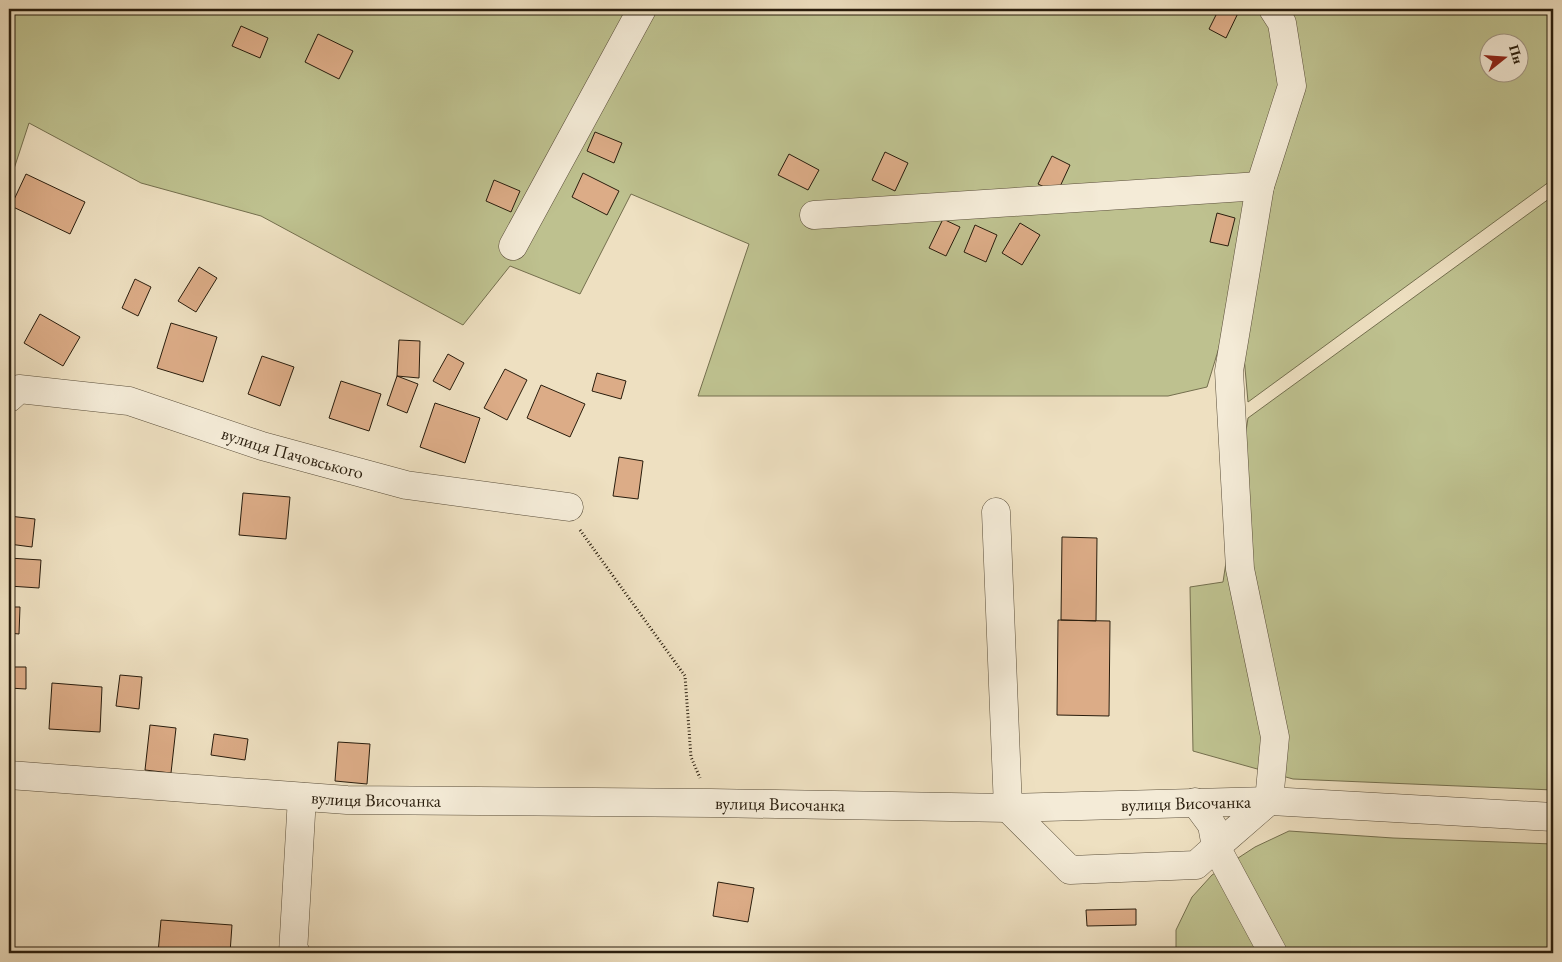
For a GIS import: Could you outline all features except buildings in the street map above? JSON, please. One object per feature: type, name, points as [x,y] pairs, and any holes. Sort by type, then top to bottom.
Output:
[{"type":"street","points":[[513,246],[642,9]]},
{"type":"street","points":[[996,512],[1008,808],[1070,870],[1196,865],[1269,801],[1275,737],[1240,569],[1229,371],[1260,186],[1292,86],[1282,23],[1273,9]]},
{"type":"street","points":[[814,215],[1260,186]]},
{"type":"street","name":"вулиця Пачовського","points":[[12,391],[129,400],[262,446],[406,485],[569,507]]},
{"type":"street","name":"вулиця Височанка","points":[[9,775],[347,800],[1008,808],[1269,801],[1553,817]]},
{"type":"street","points":[[296,953],[293,953],[302,797]]},
{"type":"street","points":[[1195,802],[1212,825],[1216,847],[1273,953]]},
{"type":"path","points":[[569,507],[582,536],[685,676],[691,757],[711,803]]},
{"type":"green space","points":[[9,9],[1254,9],[1255,12],[1256,9],[1553,9],[1553,179],[1248,402],[1242,334],[1266,193],[1207,387],[1168,396],[698,396],[749,244],[631,194],[580,294],[510,266],[463,325],[261,216],[141,183],[29,123],[9,184]]},
{"type":"green space","points":[[1553,196],[1553,790],[1293,779],[1193,751],[1190,587],[1223,582],[1248,418]]},
{"type":"green space","points":[[1289,831],[1393,838],[1553,844],[1553,953],[1176,953],[1176,930],[1192,897],[1212,875],[1255,847]]}]
